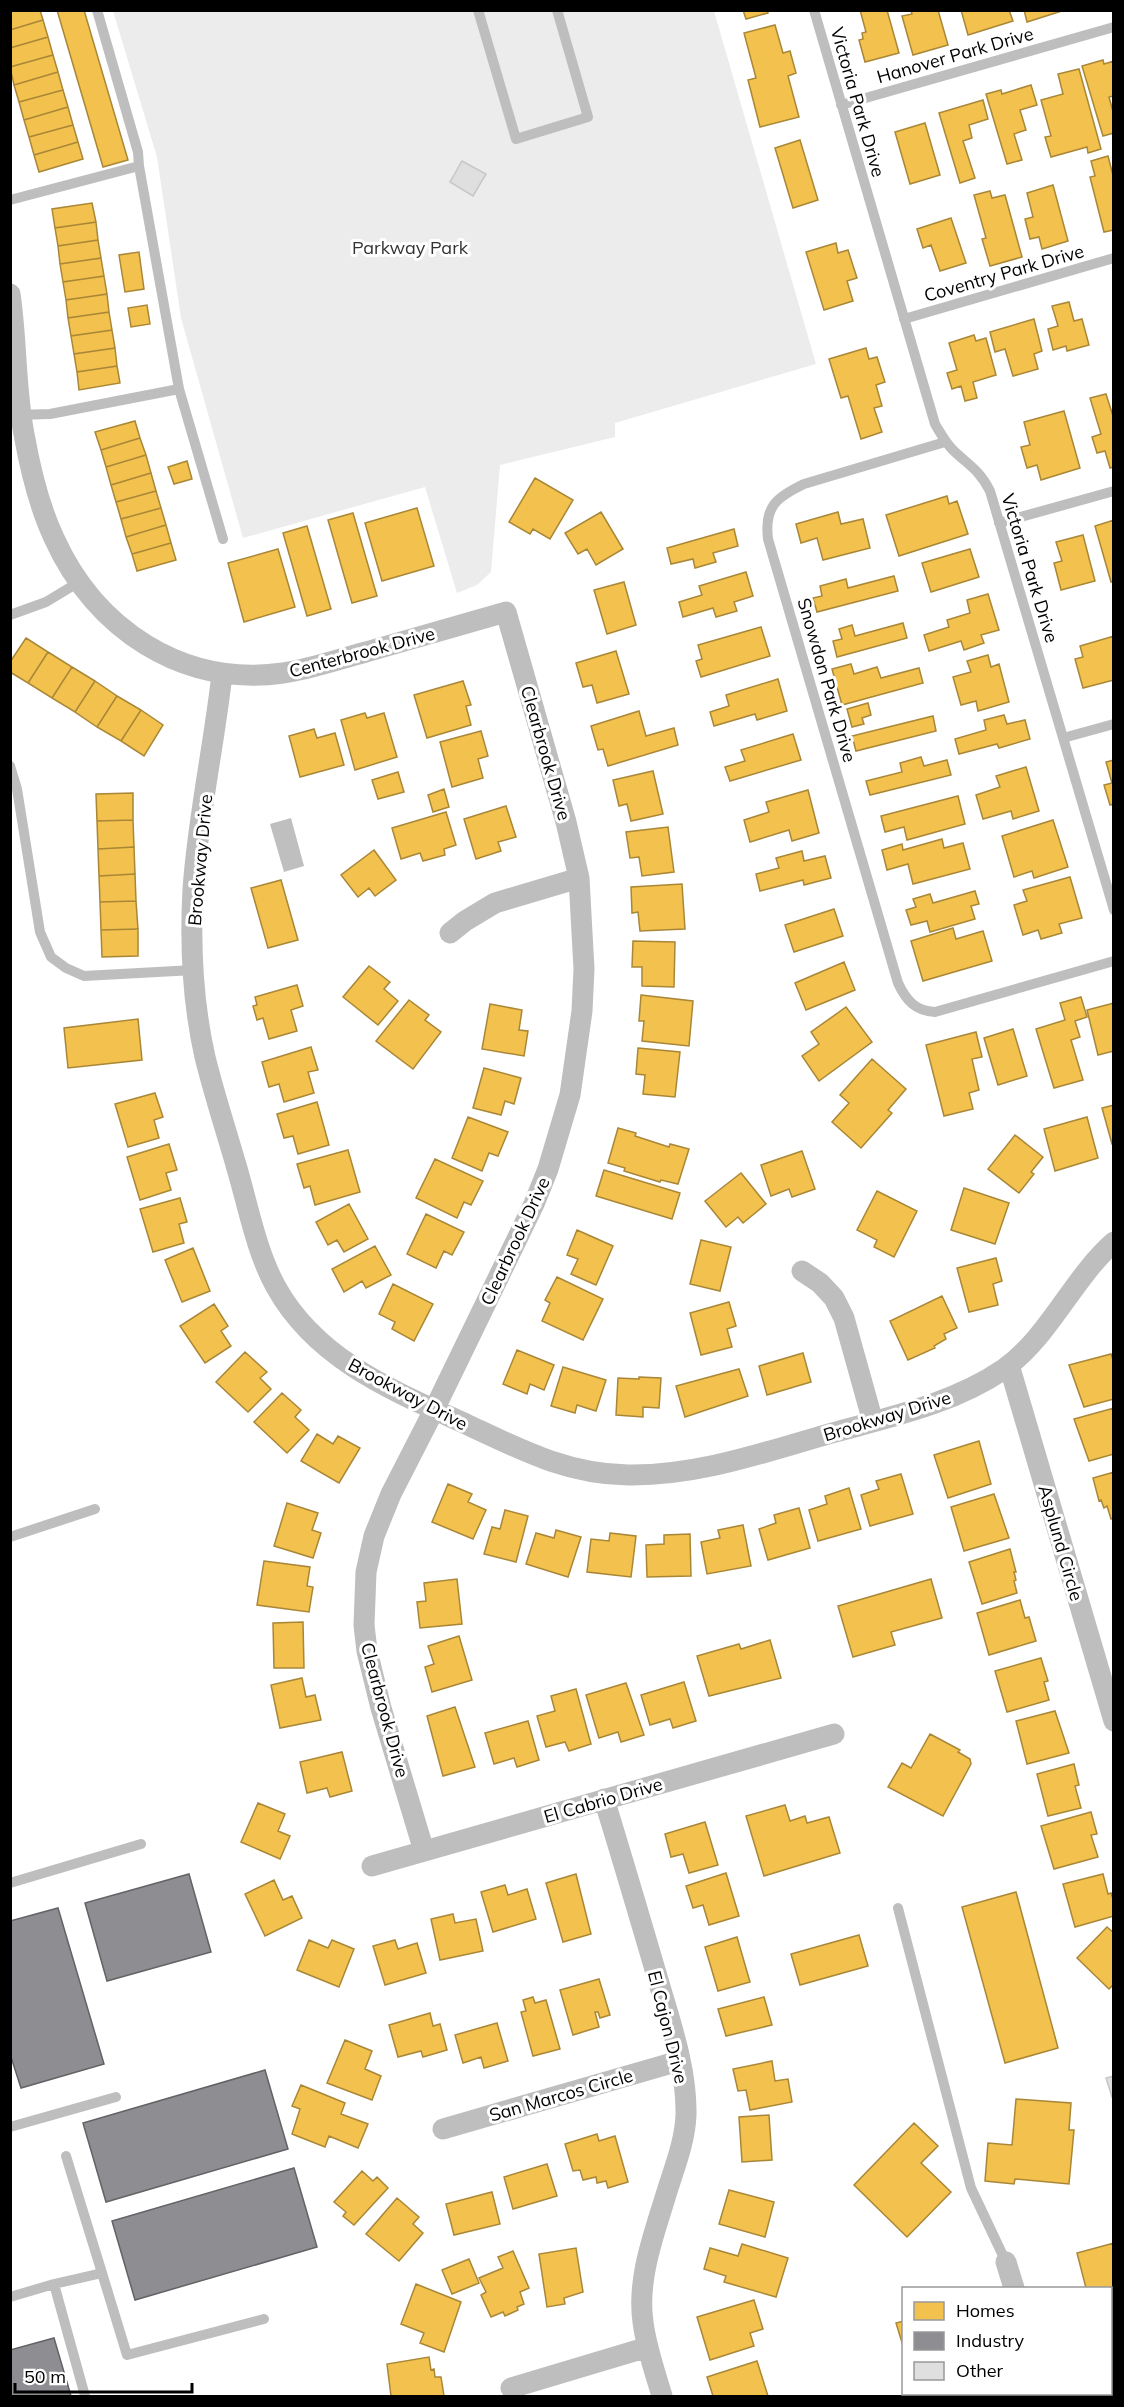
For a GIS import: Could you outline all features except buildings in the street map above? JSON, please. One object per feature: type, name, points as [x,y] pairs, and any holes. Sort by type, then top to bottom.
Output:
[{"type":"street","name":"Centerbrook Drive","points":[[10,294],[16,415],[44,511],[57,545],[79,582],[94,603],[135,639],[191,666],[222,674],[273,674],[310,668],[506,612]]},
{"type":"street","name":"Clearbrook Drive","points":[[424,1851],[367,1651],[364,1607],[366,1572],[378,1526],[391,1494],[534,1204],[570,1095],[582,1011],[584,969],[579,878],[566,822],[506,612]]},
{"type":"street","name":"Brookway Drive","points":[[222,674],[193,888],[194,970],[205,1057],[259,1242],[275,1286],[290,1310],[311,1335],[366,1376],[537,1458],[591,1471],[624,1475],[661,1474],[734,1461],[873,1422],[966,1392],[1009,1365],[1025,1350],[1064,1303],[1096,1257],[1113,1242]]},
{"type":"street","points":[[450,933],[495,903],[579,878]]},
{"type":"street","points":[[802,1271],[820,1283],[834,1298],[844,1318],[873,1422]]},
{"type":"street","name":"Asplund Circle","points":[[1009,1365],[1113,1721]]},
{"type":"street","name":"El Cabrio Drive","points":[[372,1866],[834,1734]]},
{"type":"street","name":"El Cajon Drive","points":[[604,1799],[680,2061],[684,2090],[686,2115],[684,2137],[645,2270],[642,2320],[662,2397]]},
{"type":"street","name":"San Marcos Circle","points":[[443,2129],[680,2061]]},
{"type":"street","points":[[1005,2262],[1013,2287]]},
{"type":"street","points":[[511,2388],[648,2347]]},
{"type":"lane","points":[[97,10],[138,152],[178,389],[223,539]]},
{"type":"lane","points":[[478,10],[516,139],[588,117],[556,10]]},
{"type":"lane","name":"Victoria Park Drive","points":[[814,10],[935,424],[945,442],[974,467],[984,478],[990,491],[1113,910]]},
{"type":"lane","name":"Hanover Park Drive","points":[[841,105],[1113,27]]},
{"type":"lane","points":[[10,200],[139,166]]},
{"type":"lane","name":"Coventry Park Drive","points":[[904,319],[1113,258]]},
{"type":"lane","points":[[16,415],[50,414],[178,389]]},
{"type":"lane","name":"Snowdon Park Drive","points":[[945,442],[804,484],[784,494],[770,510],[767,528],[898,983],[903,995],[911,1004],[920,1009],[935,1012],[1113,961]]},
{"type":"lane","points":[[999,523],[1113,490]]},
{"type":"lane","points":[[10,615],[46,602],[79,582]]},
{"type":"lane","points":[[1063,738],[1113,724]]},
{"type":"lane","points":[[10,766],[16,789],[40,932],[51,957],[66,968],[84,976],[194,970]]},
{"type":"lane","points":[[10,1537],[95,1509]]},
{"type":"lane","points":[[10,1882],[141,1844]]},
{"type":"lane","points":[[898,1908],[971,2188],[1005,2262]]},
{"type":"lane","points":[[10,2127],[116,2097]]},
{"type":"lane","points":[[66,2156],[127,2355],[264,2319]]},
{"type":"lane","points":[[10,2296],[102,2273]]},
{"type":"lane","points":[[54,2284],[84,2397]]},
{"type":"green space","name":"Parkway Park","points":[[113,11],[714,11],[816,364],[615,423],[615,437],[500,465],[491,572],[477,585],[457,593],[425,487],[243,538],[181,318],[157,157]]},
{"type":"shaded area","points":[[291,818],[304,866],[284,872],[270,824]]}]
